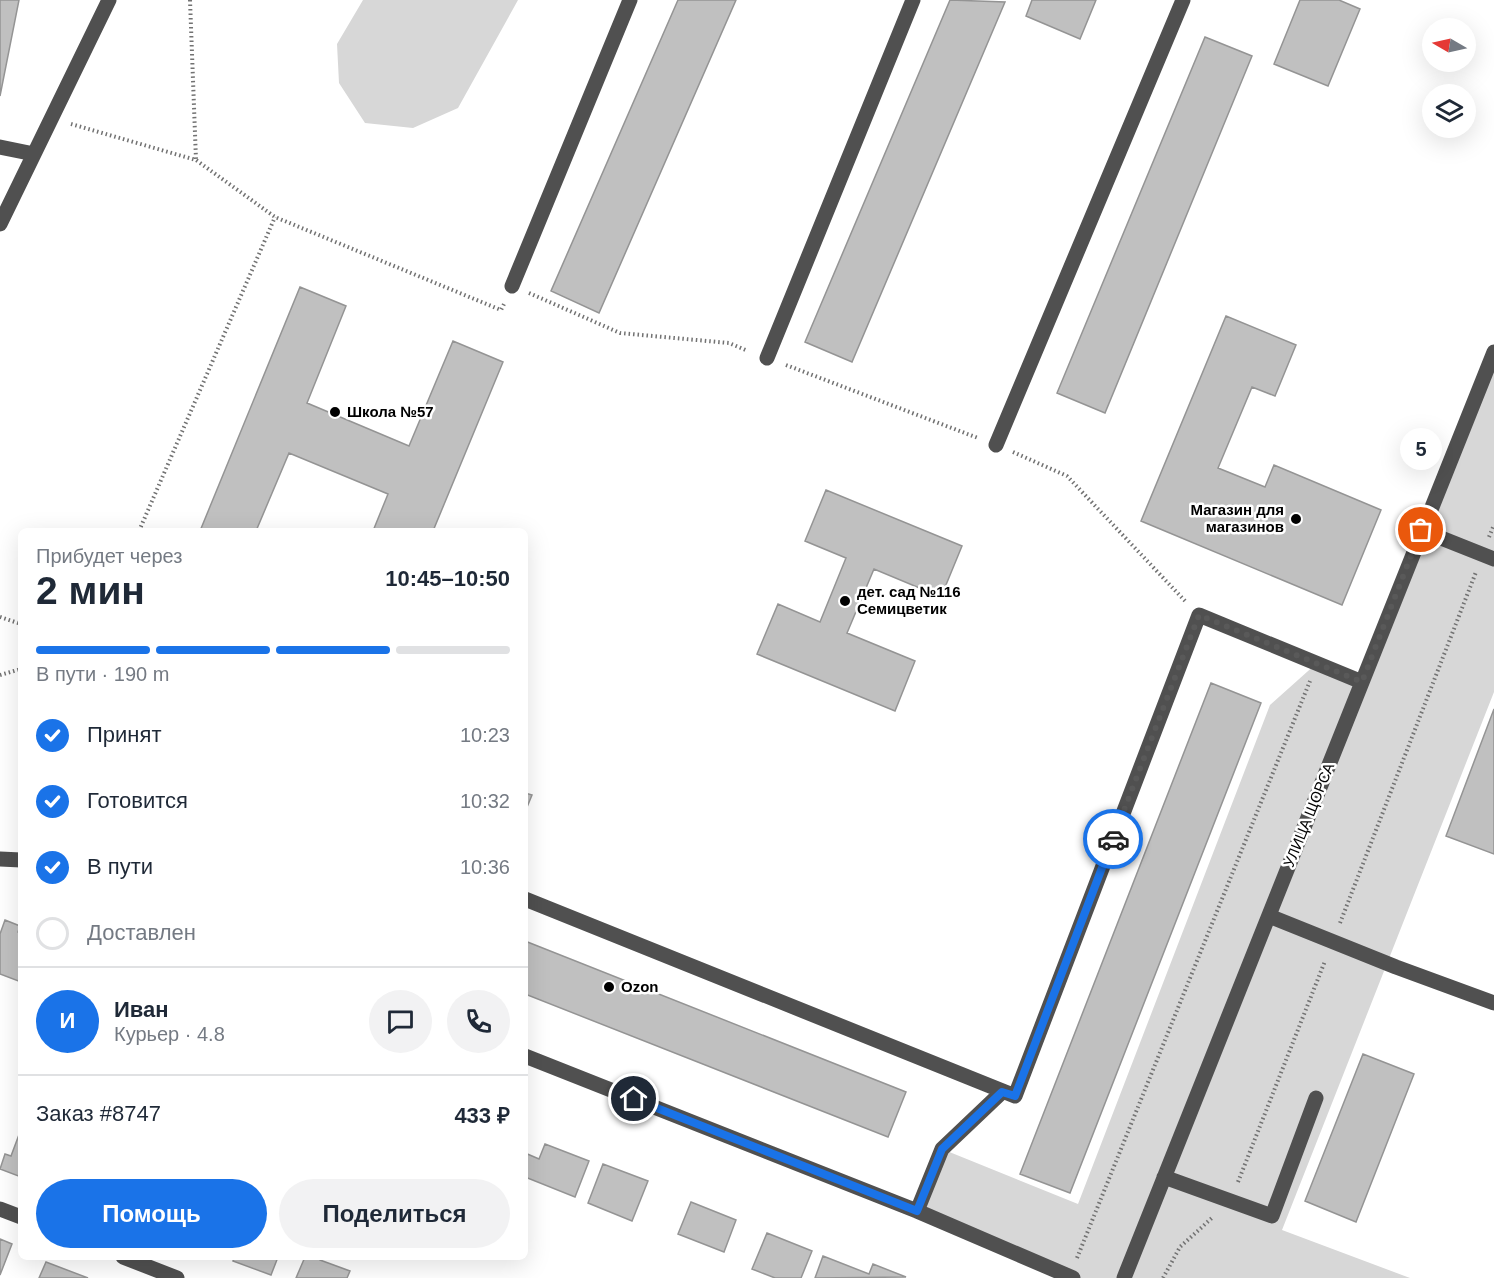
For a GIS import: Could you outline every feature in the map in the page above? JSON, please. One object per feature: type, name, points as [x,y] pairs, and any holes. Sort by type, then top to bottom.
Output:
[{"type":"street","points":[[0,224],[109,0]]},
{"type":"street","points":[[512,286],[630,0]]},
{"type":"street","points":[[767,358],[913,0]]},
{"type":"street","points":[[996,446],[1183,0]]},
{"type":"street","points":[[0,147],[34,154]]},
{"type":"street","name":"УЛИЦА ЩОРСА","points":[[1124,1278],[1494,352]]},
{"type":"street","points":[[1421,530],[1488,556]]},
{"type":"street","points":[[528,900],[1015,1096],[1199,615],[1362,682]]},
{"type":"street","points":[[0,859],[18,860]]},
{"type":"street","points":[[1269,915],[1494,1003]]},
{"type":"street","points":[[528,1057],[917,1211],[1072,1276]]},
{"type":"street","points":[[917,1211],[942,1149],[1002,1092]]},
{"type":"street","points":[[1164,1177],[1272,1216],[1316,1098]]},
{"type":"street","points":[[0,1209],[18,1216]]},
{"type":"street","points":[[131,1260],[177,1278]]},
{"type":"path","points":[[190,0],[196,160]]},
{"type":"path","points":[[51,118],[196,160],[275,217],[501,310],[512,286],[620,333],[729,344],[996,446],[1067,476],[1199,615]]},
{"type":"path","points":[[140,528],[275,217]]},
{"type":"path","points":[[1163,1278],[1180,1247],[1230,1201],[1488,556],[1494,525]]},
{"type":"path","points":[[0,617],[18,623]]},
{"type":"path","points":[[1072,1276],[1317,663]]},
{"type":"path","points":[[0,675],[18,670]]},
{"type":"shaded area","points":[[363,0],[518,0],[458,108],[413,128],[365,123],[339,83],[337,44]]},
{"type":"shaded area","points":[[1494,357],[1494,692],[1282,1230],[1410,1278],[1073,1278],[917,1211],[942,1149],[1078,1204],[1270,705],[1317,663],[1362,682]]},
{"type":"building","points":[[0,0],[19,0],[0,96]]},
{"type":"building","points":[[678,0],[736,0],[599,313],[551,291]]},
{"type":"building","points":[[950,0],[1005,2],[852,362],[805,342]]},
{"type":"building","points":[[1032,0],[1096,0],[1080,39],[1026,16]]},
{"type":"building","points":[[1300,0],[1339,0],[1360,9],[1328,86],[1274,64]]},
{"type":"building","points":[[1205,37],[1252,56],[1105,413],[1057,393]]},
{"type":"building","name":"Школа №57","points":[[300,287],[346,306],[307,403],[409,446],[453,341],[503,362],[434,528],[374,528],[388,494],[289,453],[257,528],[201,528]]},
{"type":"building","points":[[1226,316],[1296,345],[1275,396],[1252,387],[1218,468],[1265,487],[1274,465],[1381,510],[1342,605],[1141,521]]},
{"type":"building","name":"дет. сад №116 Семицветик","points":[[826,490],[962,546],[941,597],[874,569],[847,633],[915,661],[895,711],[757,654],[778,604],[820,622],[846,558],[805,541]]},
{"type":"building","points":[[1211,683],[1261,703],[1070,1193],[1020,1174]]},
{"type":"building","points":[[1494,709],[1494,854],[1446,836]]},
{"type":"building","points":[[5,920],[18,925],[18,981],[0,974],[0,934]]},
{"type":"building","points":[[528,942],[906,1092],[888,1137],[528,995]]},
{"type":"building","points":[[1363,1054],[1414,1074],[1356,1222],[1305,1201]]},
{"type":"building","points":[[18,1137],[18,1176],[0,1169],[5,1154],[11,1156]]},
{"type":"building","points":[[545,1144],[589,1161],[575,1197],[528,1178],[528,1154],[539,1159]]},
{"type":"building","points":[[603,1164],[648,1181],[632,1221],[588,1203]]},
{"type":"building","points":[[691,1202],[736,1220],[724,1252],[678,1234]]},
{"type":"building","points":[[767,1233],[812,1251],[801,1278],[775,1278],[752,1269]]},
{"type":"building","points":[[0,1239],[12,1244],[0,1275]]},
{"type":"building","points":[[823,1256],[869,1274],[873,1264],[906,1277],[815,1278]]},
{"type":"building","points":[[233,1260],[277,1260],[271,1275]]},
{"type":"building","points":[[304,1260],[320,1260],[350,1271],[347,1278],[296,1278]]},
{"type":"building","points":[[46,1262],[88,1278],[39,1278]]},
{"type":"way so far","points":[[1113,839],[1199,615],[1362,682],[1421,530]]},
{"type":"place","name":"Школа №57","points":[[335,412]]},
{"type":"place","name":"Магазин для магазинов","points":[[1296,519]]},
{"type":"place","name":"5","points":[[1421,530]]},
{"type":"place","name":"дет. сад №116 Семицветик","points":[[845,601]]},
{"type":"place","name":"Ozon","points":[[609,987]]},
{"type":"route","points":[[634,1099],[917,1211],[942,1149],[1002,1092],[1015,1096],[1113,839]]}]
